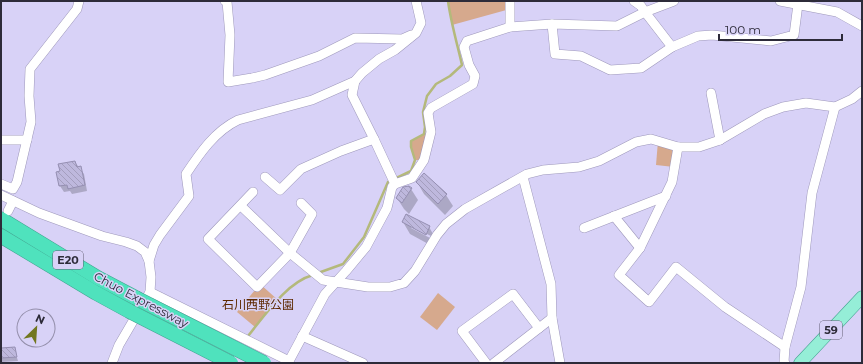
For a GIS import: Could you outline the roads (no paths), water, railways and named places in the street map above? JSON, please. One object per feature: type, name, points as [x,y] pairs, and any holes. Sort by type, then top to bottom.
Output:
[{"type":"highway","name":"Chuo Expressway","points":[[5,215],[98,278],[264,363]]},
{"type":"highway","name":"Chuo Expressway","points":[[1,236],[129,312],[231,363]]},
{"type":"highway","points":[[1,245],[32,264],[96,293]]},
{"type":"main road","name":"59","points":[[800,363],[862,297]]},
{"type":"street","points":[[1,184],[13,189],[17,182],[31,122],[29,96],[30,69],[77,9],[79,1]]},
{"type":"street","points":[[225,1],[227,2],[230,35],[228,82],[265,75],[319,56],[356,38],[402,39],[416,33]]},
{"type":"street","points":[[112,363],[119,345],[150,292],[152,277],[150,261],[154,245],[189,196],[186,174],[199,154],[228,125],[238,120],[312,100],[355,81],[378,59],[395,50],[416,33],[421,23],[416,1]]},
{"type":"street","points":[[510,1],[510,27]]},
{"type":"street","points":[[634,1],[641,6],[672,47]]},
{"type":"street","points":[[393,180],[412,178],[424,160],[431,132],[428,113],[431,108],[474,84],[475,76],[469,65],[464,47],[467,41],[510,27],[552,24],[617,26],[645,12],[674,1]]},
{"type":"street","points":[[780,1],[837,12],[862,26]]},
{"type":"street","points":[[552,24],[555,54],[581,56],[610,70],[641,68],[672,47],[698,36],[712,35],[772,41],[794,35],[798,4]]},
{"type":"street","points":[[150,292],[289,362],[325,294],[366,247],[388,208],[393,180],[352,95],[355,81]]},
{"type":"street","points":[[241,206],[290,253],[323,280],[368,287],[390,287],[404,283],[415,270],[436,235],[446,224],[465,209],[527,174],[543,170],[580,167],[599,161],[636,142],[651,139],[678,147],[699,147],[720,140],[764,114],[783,107],[806,103],[835,107],[852,99],[862,91]]},
{"type":"street","points":[[711,93],[720,140]]},
{"type":"street","points":[[785,363],[785,347],[800,287],[812,193],[835,107]]},
{"type":"street","points":[[265,177],[280,190],[301,169],[341,151],[374,139]]},
{"type":"street","points":[[1,140],[26,140]]},
{"type":"street","points":[[678,147],[672,182],[666,196],[640,248],[619,275],[649,302],[676,267],[725,307],[785,347]]},
{"type":"street","points":[[523,177],[551,284],[552,318],[560,363]]},
{"type":"street","points":[[253,192],[208,239],[257,287],[290,253],[312,214],[301,203]]},
{"type":"street","points":[[1,195],[39,213],[102,236],[137,246],[145,252],[150,261]]},
{"type":"street","points":[[584,228],[666,196]]},
{"type":"street","points":[[5,215],[13,201]]},
{"type":"street","points":[[614,216],[640,248]]},
{"type":"street","points":[[486,363],[462,332],[513,294],[539,328]]},
{"type":"street","points":[[494,363],[552,318]]},
{"type":"street","points":[[302,336],[363,363]]},
{"type":"waterway","points":[[318,273],[343,264],[364,237],[388,182],[411,171],[415,160],[411,147],[411,141],[424,134],[425,127],[423,112],[427,96],[436,84],[450,76],[462,65],[452,25],[448,1]]},
{"type":"waterway","points":[[248,336],[269,309],[285,292],[303,279],[313,275]]},
{"type":"park label","name":"石川西野公園","points":[[258,305]]}]
